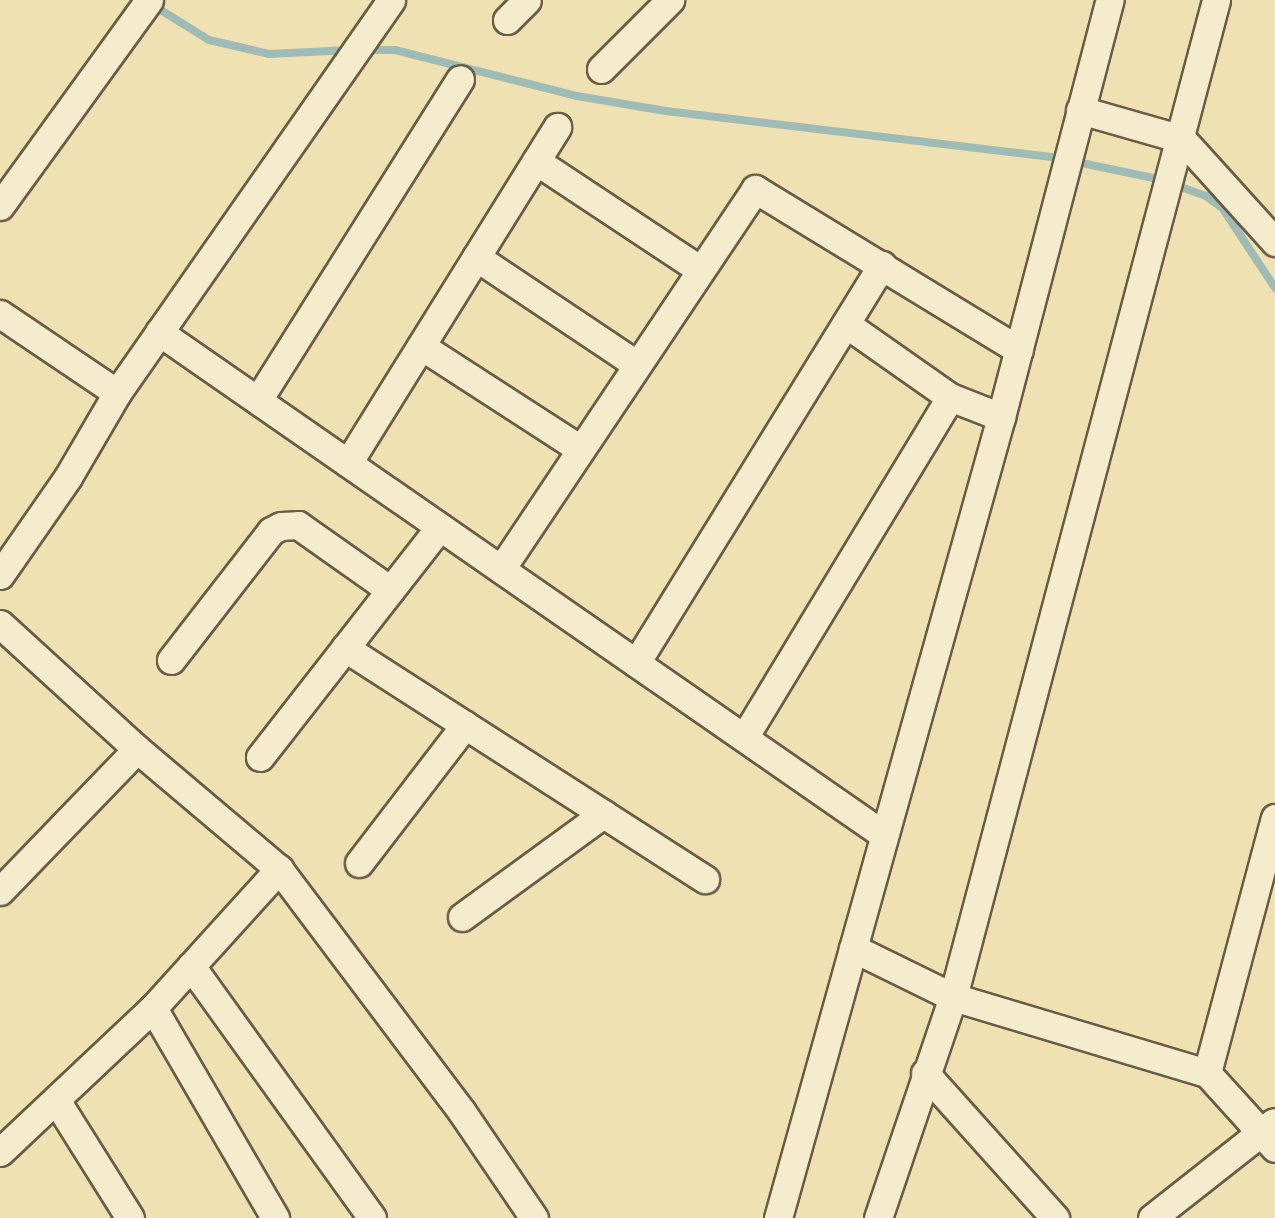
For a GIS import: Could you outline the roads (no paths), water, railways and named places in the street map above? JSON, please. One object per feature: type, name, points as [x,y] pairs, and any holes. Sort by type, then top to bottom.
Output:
[{"type":"street","points":[[507,20],[527,0]]},
{"type":"street","points":[[601,69],[670,0]]},
{"type":"street","points":[[778,1218],[1001,417],[1110,0]]},
{"type":"street","points":[[878,1218],[925,1073],[953,997],[1182,139],[1216,0]]},
{"type":"street","points":[[0,575],[68,477],[117,393],[389,2]]},
{"type":"street","points":[[0,206],[145,5]]},
{"type":"street","points":[[258,400],[460,79]]},
{"type":"street","points":[[1080,110],[1182,139],[1275,242]]},
{"type":"street","points":[[348,463],[557,128]]},
{"type":"street","points":[[536,161],[699,269]]},
{"type":"street","points":[[501,569],[754,189],[1019,350]]},
{"type":"street","points":[[476,257],[636,364]]},
{"type":"street","points":[[636,663],[882,265]]},
{"type":"street","points":[[0,314],[117,393]]},
{"type":"street","points":[[846,324],[950,397],[1001,417]]},
{"type":"street","points":[[159,332],[745,736],[884,835]]},
{"type":"street","points":[[421,346],[580,449]]},
{"type":"street","points":[[745,736],[950,397]]},
{"type":"street","points":[[171,660],[271,531],[281,526],[298,525],[390,590]]},
{"type":"street","points":[[260,757],[440,527]]},
{"type":"street","points":[[0,624],[137,749],[279,869],[462,1112],[534,1218]]},
{"type":"street","points":[[345,648],[705,879]]},
{"type":"street","points":[[359,863],[465,725]]},
{"type":"street","points":[[0,891],[137,749]]},
{"type":"street","points":[[462,917],[603,814]]},
{"type":"street","points":[[1207,1073],[1275,818]]},
{"type":"street","points":[[0,1152],[153,1008],[279,869]]},
{"type":"street","points":[[853,948],[953,997],[1207,1073],[1270,1134],[1152,1218]]},
{"type":"street","points":[[191,966],[372,1218]]},
{"type":"street","points":[[153,1008],[276,1218]]},
{"type":"street","points":[[925,1073],[1054,1218]]},
{"type":"street","points":[[56,1100],[130,1218]]},
{"type":"waterway","points":[[151,4],[209,40],[269,54],[350,50]]},
{"type":"waterway","points":[[363,50],[395,50],[577,96],[666,111],[1058,158],[1158,179],[1206,196],[1223,209],[1275,288]]}]
